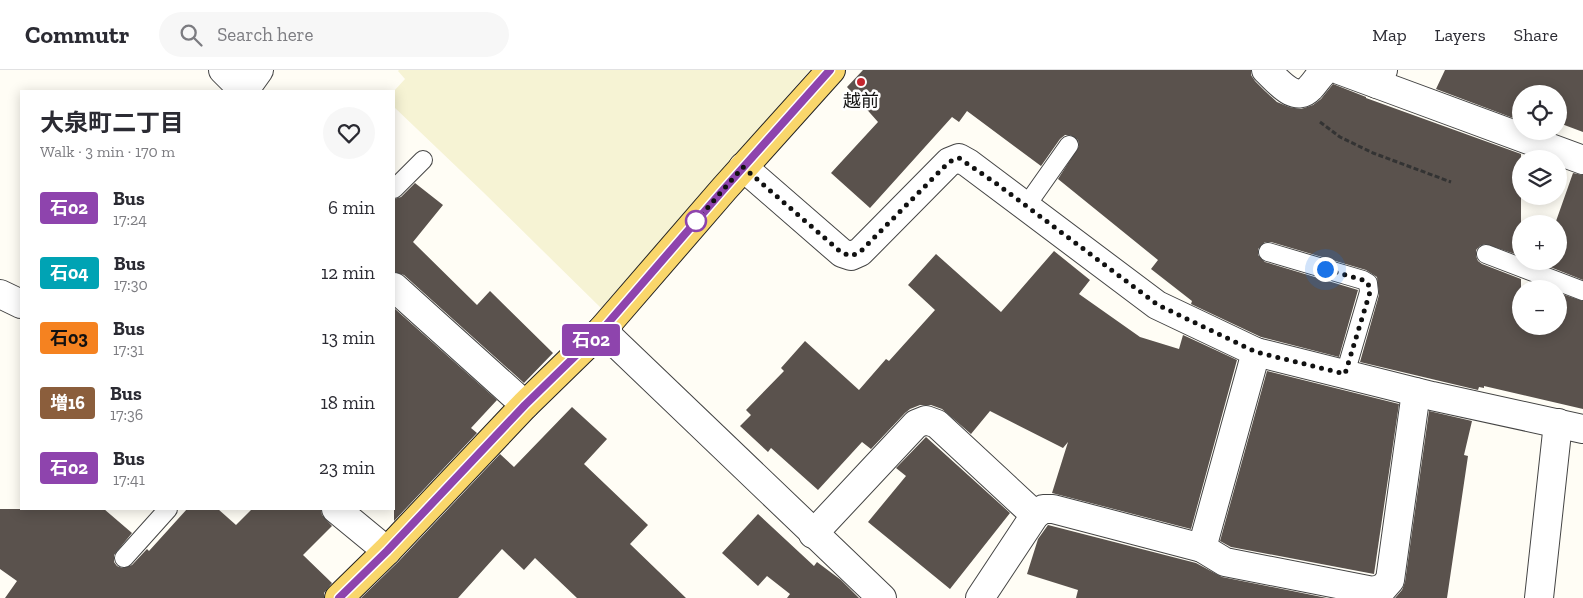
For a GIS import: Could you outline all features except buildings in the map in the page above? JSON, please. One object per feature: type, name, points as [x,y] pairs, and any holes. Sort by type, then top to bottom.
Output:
[{"type":"main road","points":[[339,598],[387,551],[525,405],[602,330],[830,70]]},
{"type":"street","points":[[223,70],[243,90]]},
{"type":"street","points":[[245,90],[260,70]]},
{"type":"street","points":[[1266,70],[1291,92],[1298,95],[1309,89],[1326,70]]},
{"type":"street","points":[[1340,70],[1380,77],[1583,160]]},
{"type":"street","points":[[743,167],[842,253],[851,256],[860,252],[949,162],[959,158],[1158,305],[1256,352],[1416,392],[1570,426],[1539,598]]},
{"type":"street","points":[[0,294],[20,304]]},
{"type":"street","points":[[398,298],[525,405]]},
{"type":"street","points":[[602,330],[882,598]]},
{"type":"street","points":[[1202,548],[1256,352]]},
{"type":"street","points":[[980,598],[1035,515],[1043,509],[1053,509],[1202,548],[1225,562],[1373,591],[1383,588],[1390,580],[1416,392]]},
{"type":"street","points":[[813,534],[916,424],[926,420],[937,424],[1035,515]]},
{"type":"street","points":[[337,510],[387,551]]},
{"type":"lane","points":[[1026,206],[1069,145]]},
{"type":"lane","points":[[395,188],[424,160]]},
{"type":"lane","points":[[1268,252],[1368,283],[1370,292],[1345,374]]},
{"type":"lane","points":[[1486,254],[1583,291]]},
{"type":"lane","points":[[124,558],[167,510]]},
{"type":"path","points":[[1298,95],[1310,114],[1340,137],[1373,153],[1451,182]]},
{"type":"shaded area","points":[[810,70],[601,308],[395,108],[395,90],[405,79],[398,71]]},
{"type":"bus line","name":"石02","points":[[339,598],[387,551],[525,405],[602,330],[830,70]]},
{"type":"place","name":"越前","points":[[861,82]]},
{"type":"route","points":[[696,221],[743,167],[842,253],[851,256],[860,252],[949,162],[959,158],[997,184],[1158,305],[1256,352],[1345,374],[1370,292],[1368,283],[1363,280],[1325,269]]}]
